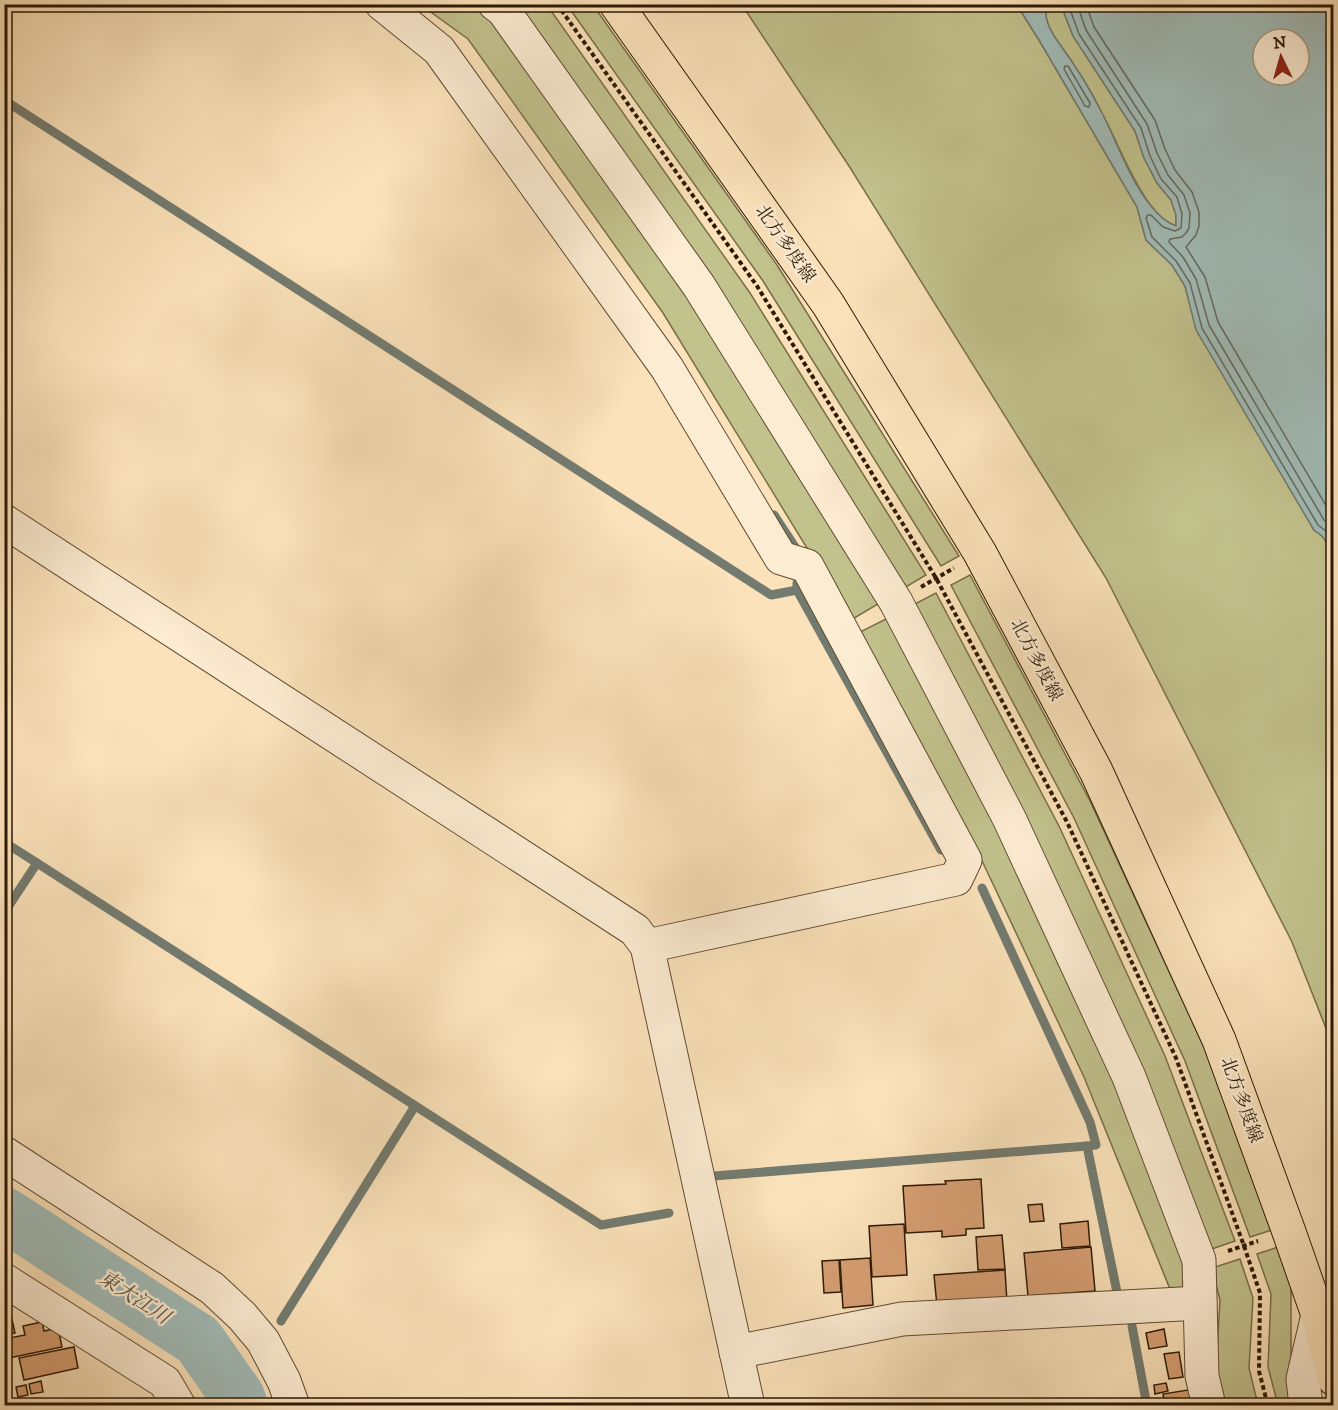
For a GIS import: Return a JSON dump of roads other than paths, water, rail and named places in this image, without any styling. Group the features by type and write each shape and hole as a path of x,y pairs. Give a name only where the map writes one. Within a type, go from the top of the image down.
{"main road":[{"name":"北方多度線","path":"616,4 828,304 980,553 1096,771 1219,1040 1318,1315 1334,1379"}],"street":[{"path":"382,4 439,50 667,368 781,558 807,566 966,860 956,879 647,946"},
{"path":"495,4 503,10 699,286 896,602 1009,818 1129,1077 1199,1260 1202,1376 1209,1406"},
{"path":"4,521 635,930 647,946 747,1405"},
{"path":"4,1153 212,1288 242,1316 263,1341 284,1381 293,1406"},
{"path":"4,1280 165,1382 179,1406"},
{"path":"736,1352 902,1319 1200,1303"},
{"path":"1306,1406 1303,1379 1318,1315"}],"water":[{"path":"1017,5 1047,5 1046,16 1052,32 1093,96 1143,196 1156,212 1176,226 1176,215 1171,200 1157,183 1144,158 1135,131 1073,36 1061,5 1333,5 1333,551 1322,536 1314,530 1196,330 1185,286 1172,265 1146,240 1137,207"}],"waterway":[{"path":"4,100 771,595 797,590"},
{"path":"774,515 795,547 796,553"},
{"path":"797,583 797,590 941,850"},
{"path":"4,842 37,863"},
{"path":"4,913 37,863 601,1225 669,1213"},
{"path":"982,888 1090,1122 1096,1145 1087,1146 1118,1297"},
{"path":"281,1321 415,1106"},
{"path":"714,1176 1087,1146"},
{"name":"東大江川","path":"4,1214 198,1340 238,1397 241,1406"},
{"path":"1132,1326 1147,1406"}]}
